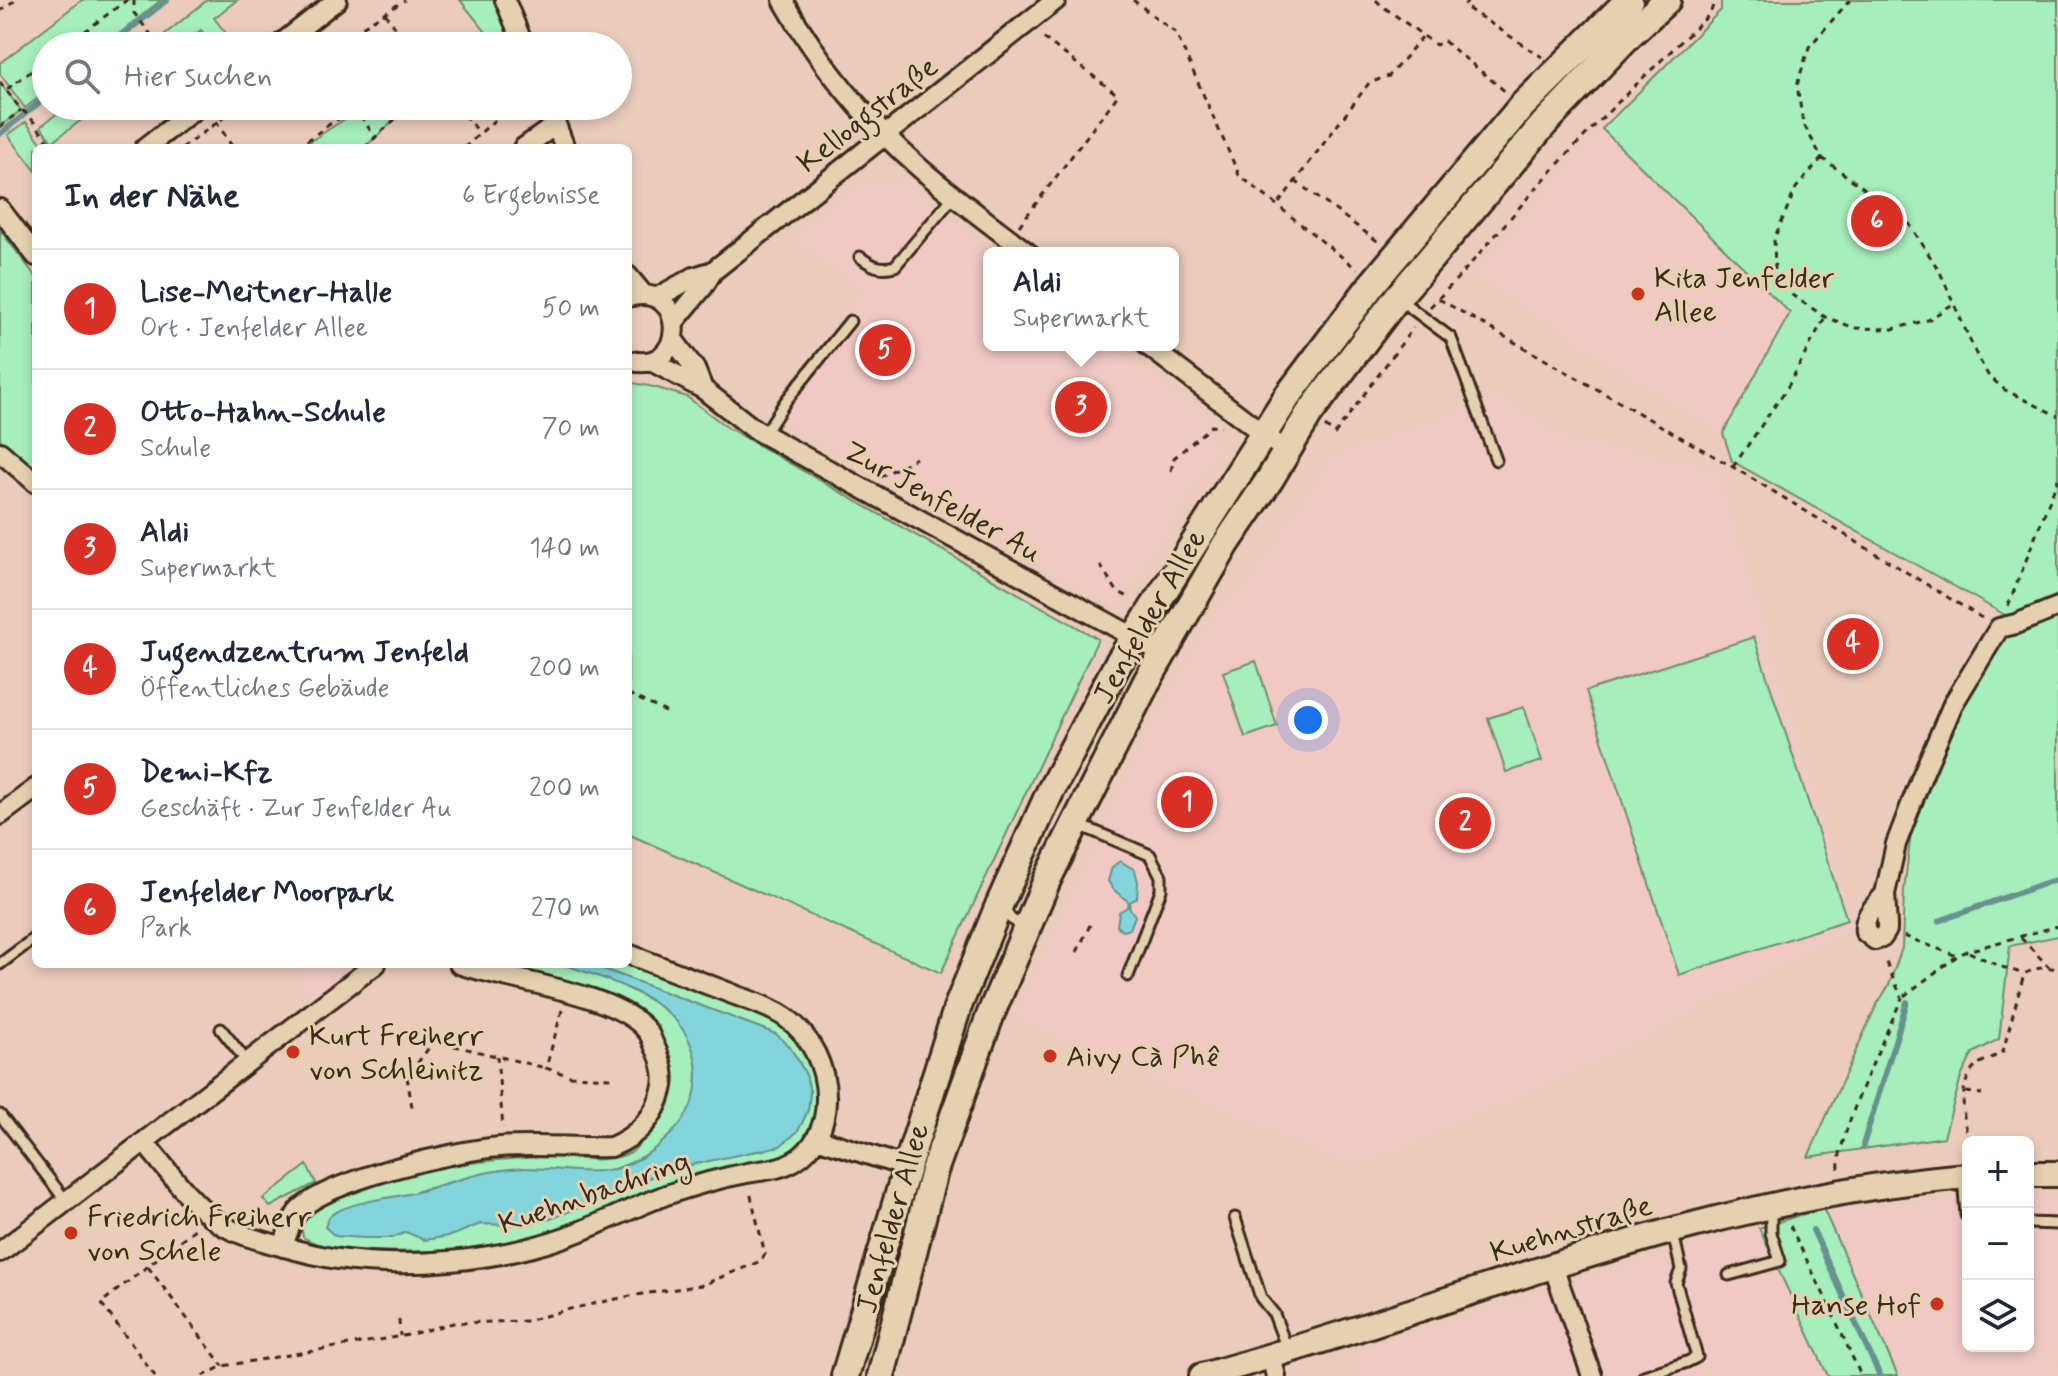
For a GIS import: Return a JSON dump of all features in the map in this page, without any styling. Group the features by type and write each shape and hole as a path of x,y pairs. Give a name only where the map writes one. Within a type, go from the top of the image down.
{"main road":[{"name":"Jenfelder Allee","path":"881,1376 929,1187 990,1016 1074,823 1138,695 1163,653 1226,520 1254,426 1296,384 1373,283 1522,106 1629,0"},
{"name":"Jenfelder Allee","path":"845,1376 958,1006 1050,792 1134,637 1226,520 1287,452 1309,414 1397,298 1544,124 1667,0"},
{"path":"907,1167 929,1187"}],"street":[{"path":"296,32 337,0"},
{"path":"505,0 518,32"},
{"path":"783,0 800,30 853,101 885,136 923,171 1020,247"},
{"name":"Kelloggstraße","path":"651,361 662,355 674,330 713,271 1056,0"},
{"path":"151,144 189,120"},
{"path":"554,120 564,144"},
{"path":"529,144 547,131 558,129"},
{"path":"0,209 32,243"},
{"name":"Kelloggstraße","path":"642,296 713,271"},
{"name":"Zur Jenfelder Au","path":"642,296 668,308 674,330 703,389"},
{"path":"1155,351 1287,452"},
{"path":"632,361 651,361"},
{"name":"Zur Jenfelder Au","path":"651,361 703,389 764,435 1163,653"},
{"path":"0,452 32,480"},
{"path":"1883,935 1885,894 1896,844 1953,704 1999,628 2058,607"},
{"path":"0,815 32,791"},
{"path":"632,956 784,1016 804,1034 825,1079 825,1117 816,1138 907,1167"},
{"path":"0,1252 371,968"},
{"name":"Kuehnbachring","path":"283,1247 298,1211 315,1197 377,1173 462,1152 504,1147 611,1147 627,1141 656,1109 664,1086 661,1060 648,1032 625,1012 568,991 472,968"},
{"name":"Kuehnbachring","path":"144,1142 187,1193 220,1224 309,1254 354,1260 417,1262 483,1257 564,1237 667,1195 745,1173 780,1168 795,1161 816,1138"},
{"path":"2034,1174 2058,1174"},
{"name":"Kuehnstraße","path":"1202,1376 1278,1362 1553,1266 1672,1230 1771,1206 1874,1187 1962,1176"},
{"path":"1553,1266 1592,1376"}],"lane":[{"path":"860,257 872,266 895,266 954,196"},
{"path":"1397,298 1451,338 1496,460"},
{"path":"764,435 785,402 850,321"},
{"path":"1074,823 1150,855 1161,876 1161,890 1128,976"},
{"path":"1000,903 1011,919 1026,929"},
{"path":"0,964 32,940"},
{"path":"221,1029 248,1063"},
{"path":"0,1115 66,1201"},
{"path":"1729,1275 1780,1261 1771,1233 1771,1206"},
{"path":"1235,1218 1261,1298 1274,1314 1278,1362"},
{"path":"2034,1223 2058,1224"},
{"path":"1644,1376 1697,1357 1676,1283 1681,1269 1672,1230"}],"path":[{"path":"0,11 15,0"},
{"path":"84,32 127,0"},
{"path":"134,0 134,13 149,32"},
{"path":"354,32 405,0"},
{"path":"1133,0 1176,33 1239,175 1373,283"},
{"path":"1376,0 1436,45 1444,41 1522,106"},
{"path":"1468,0 1464,6 1559,68"},
{"path":"1335,434 1423,317 1609,111 1710,14 1715,0"},
{"path":"1850,0 1809,47 1797,85 1803,123 1822,158 1910,225 1940,272 1988,375 2005,390 2058,416"},
{"path":"385,13 398,32"},
{"path":"1009,238 1118,95 1026,24"},
{"path":"1278,205 1369,83 1389,76 1423,36"},
{"path":"6,90 32,70"},
{"path":"0,82 32,120"},
{"path":"0,127 21,110"},
{"path":"32,120 51,144"},
{"path":"187,144 220,120"},
{"path":"302,144 336,120"},
{"path":"363,120 375,137"},
{"path":"368,144 394,120"},
{"path":"469,120 481,133"},
{"path":"469,144 495,120"},
{"path":"217,122 231,144"},
{"path":"1822,158 1796,188 1774,239 1775,270 1792,295 1825,317 1855,328 1893,329 1928,320 1955,304"},
{"path":"1295,181 1397,255"},
{"path":"1439,299 1733,467 1999,628 2058,479"},
{"path":"1733,467 1787,388 1825,317"},
{"path":"1171,471 1174,458 1211,426 1254,426"},
{"path":"869,492 878,478 916,458"},
{"path":"1100,565 1117,591 1130,598"},
{"path":"632,696 670,714"},
{"path":"1077,952 1091,923"},
{"path":"1839,1169 1844,1138 1902,998 1967,951 2058,926"},
{"path":"1902,998 1884,961 1883,935 1957,956"},
{"path":"2019,937 2049,967"},
{"path":"1967,951 2024,974 2034,969 2058,969"},
{"path":"1968,1136 1964,1092 1971,1072 2003,1051 2024,974"},
{"path":"546,1068 568,991"},
{"path":"412,1107 407,1077 434,1041 570,1076 612,1078"},
{"path":"497,1056 504,1147"},
{"path":"1964,1092 1982,1094"},
{"path":"203,1376 223,1366 400,1336 453,1323 527,1321 615,1299 702,1285 761,1261 765,1254 745,1173"},
{"path":"155,1376 101,1303 210,1216"},
{"path":"1790,1226 1861,1376"},
{"path":"147,1266 223,1366"},
{"path":"399,1320 400,1336"}],"shaded area":[{"name":"Kita Jenfelder Allee","path":"1602,129 1790,313 1723,433 1476,274"},
{"path":"902,185 983,248 983,351 1118,351 1207,420 1215,453 1117,606 772,414 866,292 798,238 854,189"},
{"path":"1498,398 1565,441 1715,469 1853,924 1635,1042 1355,1165 1016,1017 1154,723 1224,601 1242,597 1333,458"},
{"path":"293,968 358,968 318,1000"},
{"path":"2058,1199 2058,1376 1898,1376 1823,1209 1962,1203 1962,1352 2034,1352 2034,1200"},
{"path":"1759,1228 1828,1376 1362,1376 1356,1352"}],"green space":[{"path":"82,0 161,0 121,32 40,32"},
{"path":"207,0 237,0 214,18 225,32 168,32"},
{"path":"460,0 495,0 508,32 486,32"},
{"path":"1721,0 2058,0 2058,595 2007,616 1732,461 1723,433 1790,313 1602,129 1721,10"},
{"path":"32,38 32,103 25,108 0,74 0,63"},
{"path":"0,83 21,110 0,127"},
{"path":"49,120 81,120 52,142 41,126"},
{"path":"343,120 395,120 368,144 306,144"},
{"path":"26,122 42,144 32,144 32,166 8,135"},
{"path":"0,230 32,272 32,467 0,439"},
{"path":"632,383 687,397 728,428 1098,639 941,973 632,836"},
{"path":"2058,616 2058,936 2010,946 1999,1039 1973,1053 1961,1077 1944,1137 1808,1157 1876,1006 1889,985 1902,948 1904,891 1911,833 1961,711 2006,637"},
{"path":"1754,637 1847,920 1679,975 1586,691"},
{"path":"1256,661 1277,726 1245,737 1223,672"},
{"path":"1524,707 1542,761 1506,772 1488,718"},
{"path":"632,966 751,1009 785,1028 801,1043 811,1063 820,1097 815,1128 798,1149 785,1157 655,1191 533,1237 482,1246 405,1252 331,1248 303,1237 301,1226 317,1210 375,1185 423,1171 497,1160 612,1158 631,1152 651,1132 668,1108 674,1080 663,1041 647,1019 626,1003 602,992 507,968 576,968 618,984 669,1013 685,1032 695,1057 696,1090 691,1108 663,1142 621,1166 593,1172 505,1170 422,1190 402,1201 364,1238 392,1238 406,1232 425,1240 453,1235 480,1224 523,1225 550,1219 631,1187 662,1171 764,1150 802,1123 808,1110 810,1092 806,1075 789,1046 776,1034 601,968"},
{"path":"307,1165 316,1183 270,1207 263,1199"},
{"path":"1823,1208 1898,1376 1828,1376 1759,1228"}],"water":[{"path":"1120,861 1135,870 1138,882 1137,898 1130,902 1129,907 1135,916 1130,929 1123,931 1117,926 1119,912 1129,902 1108,881 1112,867"},
{"path":"574,968 601,968 776,1034 789,1046 799,1062 810,1092 808,1110 797,1132 780,1146 662,1171 631,1187 550,1219 523,1225 480,1224 453,1235 425,1240 406,1232 392,1238 335,1236 325,1227 330,1216 354,1205 417,1192 475,1175 524,1168 615,1169 659,1145 677,1128 690,1107 697,1084 693,1050 683,1030 668,1013 629,988"}],"waterway":[{"path":"127,32 167,0"},
{"path":"0,134 32,108"},
{"path":"1939,921 2058,880"},
{"path":"1863,1145 1907,1002"},
{"path":"1813,1230 1880,1376"}],"place":[{"name":"Jenfelder Moorpark","path":"1877,221"},
{"name":"Kita Jenfelder Allee","path":"1638,294"},
{"name":"Demi-Kfz","path":"885,350"},
{"name":"Aldi","path":"1081,407"},
{"name":"Jugendzentrum Jenfeld","path":"1853,644"},
{"name":"Lise-Meitner-Halle","path":"1187,802"},
{"name":"Otto-Hahn-Schule","path":"1465,823"},
{"name":"Kurt Freiherr von Schleinitz","path":"293,1052"},
{"name":"Aivy Cà Phê","path":"1050,1056"},
{"name":"Friedrich Freiherr von Schele","path":"71,1233"},
{"name":"Hanse Hof","path":"1937,1304"}]}
